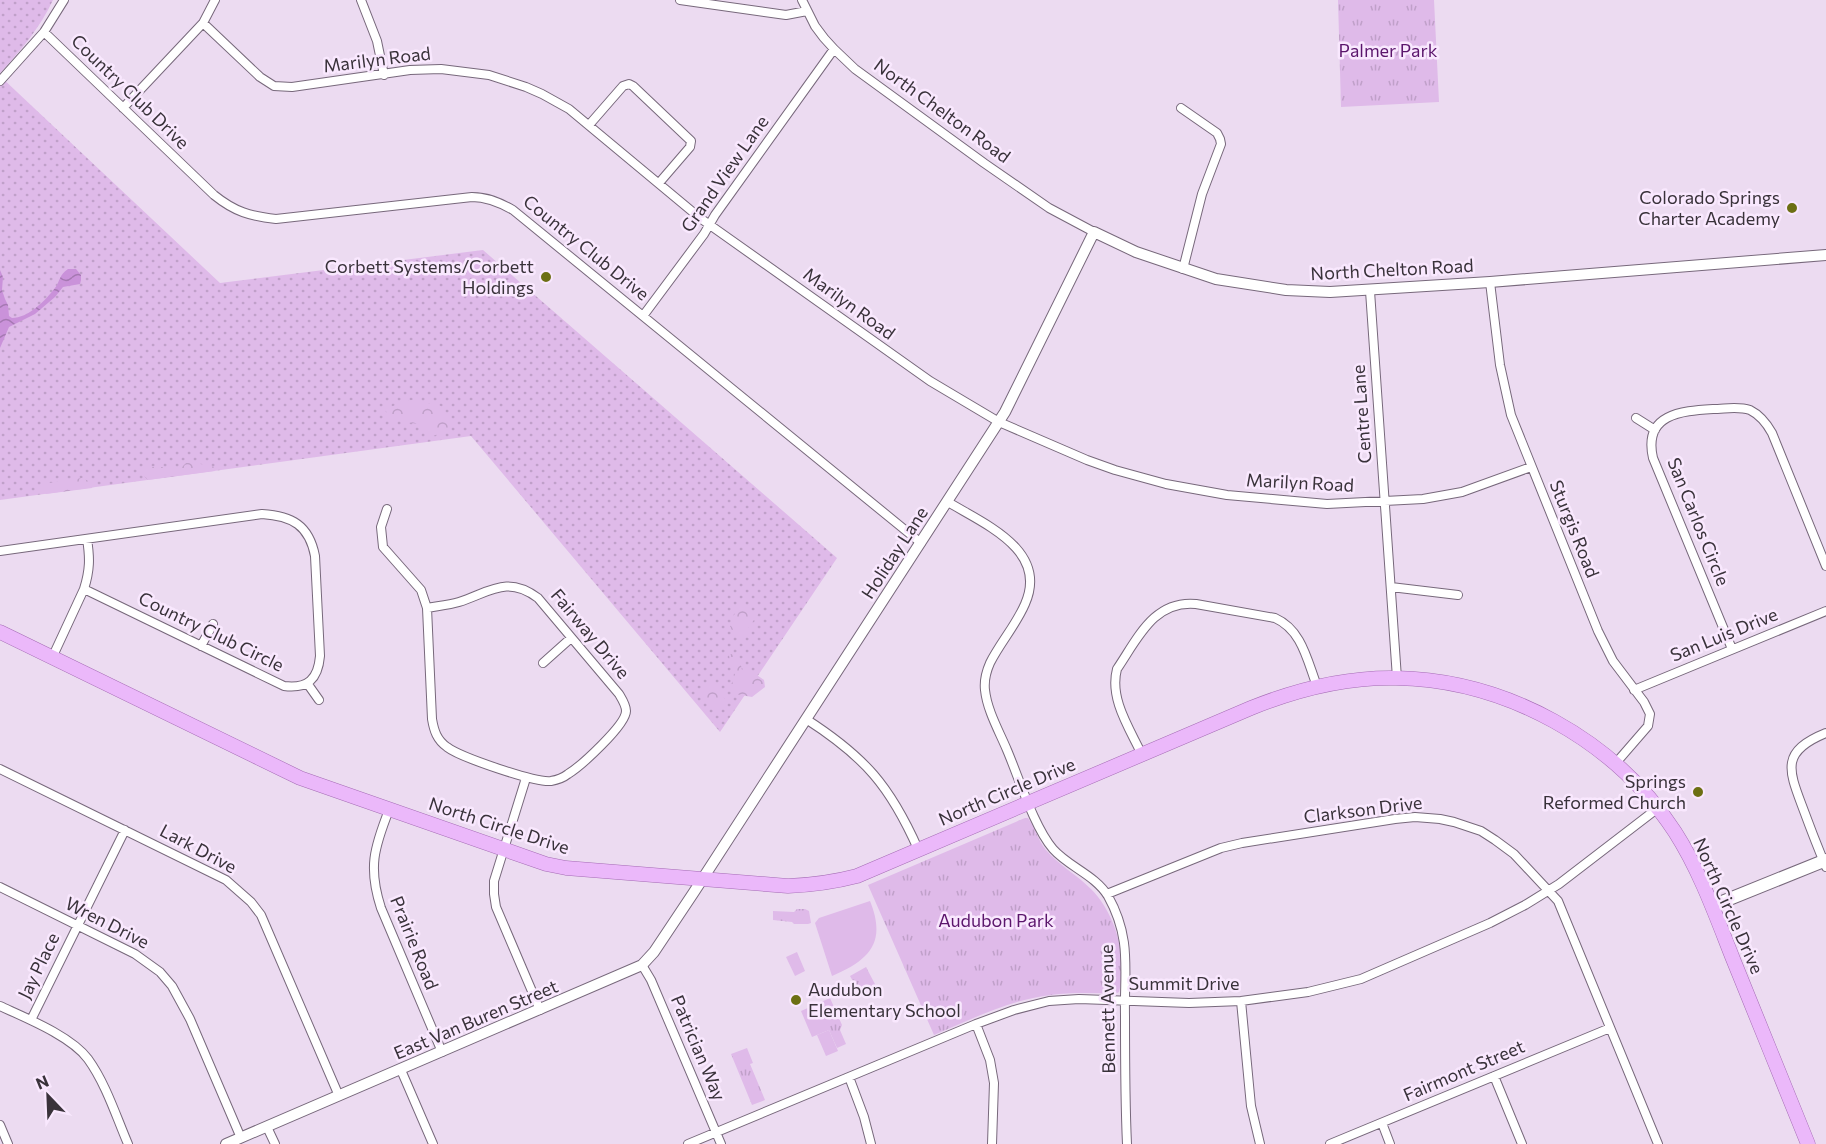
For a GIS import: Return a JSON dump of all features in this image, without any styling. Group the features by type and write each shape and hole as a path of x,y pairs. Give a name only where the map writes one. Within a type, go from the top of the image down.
{"main road":[{"name":"North Circle Drive","path":"0,632 300,778 546,864 566,868 768,885 812,885 857,876 1281,696 1317,686 1397,678 1455,684 1488,693 1555,721 1600,750 1641,788 1658,808 1684,847 1712,906 1808,1144"},
{"path":"1712,906 1825,863"}],"street":[{"path":"0,81 44,32 64,0"},
{"path":"123,108 203,23 215,0"},
{"path":"361,0 377,41 384,75"},
{"path":"680,0 786,15 807,11"},
{"name":"North Chelton Road","path":"802,0 815,26 834,50 855,69 1049,208 1136,252 1226,281 1286,290 1370,291 1826,255"},
{"name":"Marilyn Road","path":"203,23 260,77 274,86 292,87 410,70 441,69 489,75 542,94 589,125 710,225 923,376 999,422 1087,460 1166,484 1261,500 1327,504 1423,499 1462,492 1531,468"},
{"name":"Country Club Drive","path":"44,32 214,195 242,213 254,217 276,219 472,197 492,199 513,210 921,543"},
{"name":"Grand View Lane","path":"643,316 834,50"},
{"path":"589,125 623,86 629,84 633,86 691,141 690,147 659,183"},
{"path":"1180,108 1217,133 1221,144 1202,194 1183,269"},
{"name":"Holiday Lane","path":"702,880 999,422 1094,232"},
{"name":"Sturgis Road","path":"1490,282 1496,343 1506,399 1516,431 1598,631 1613,662 1648,708 1650,720 1643,733 1615,764"},
{"name":"Centre Lane","path":"1370,291 1397,678"},
{"path":"1636,418 1655,430 1661,422 1683,411 1736,408 1755,413 1772,433 1826,566"},
{"name":"San Carlos Circle","path":"1655,430 1651,448 1653,458 1732,649"},
{"name":"Bennett Avenue","path":"948,502 1011,542 1024,557 1028,566 1031,585 1029,595 990,663 985,689 992,714 1042,832 1061,856 1095,880 1107,894 1120,924 1125,945 1127,971 1125,1000 1127,1144"},
{"path":"387,509 381,527 383,547 421,590 427,608 432,719 437,736 447,747 455,753 526,778 545,782 553,781 570,773 616,730 626,712 636,713"},
{"path":"0,551 262,514 282,516 298,523 310,538 315,556 320,656 317,672 307,683 319,700"},
{"path":"52,658 84,589 90,564 87,539"},
{"name":"Fairway Drive","path":"427,608 460,602 502,586 525,589 538,598 619,694 626,712"},
{"path":"1391,587 1458,595"},
{"name":"Country Club Circle","path":"84,589 284,686 300,686 307,683"},
{"path":"1142,755 1119,704 1115,677 1117,669 1153,618 1170,606 1197,604 1275,618 1283,622 1300,639 1317,686"},
{"name":"San Luis Drive","path":"1634,690 1826,611"},
{"path":"201,646 213,624"},
{"path":"543,663 571,638"},
{"path":"806,719 841,742 872,772 901,812 918,849"},
{"path":"1825,863 1795,788 1791,771 1792,762 1799,748 1811,739 1826,733"},
{"name":"Lark Drive","path":"0,769 226,880 251,902 261,915 339,1096"},
{"path":"526,778 494,880 494,894 496,907 540,1010"},
{"name":"Summit Drive","path":"688,1144 976,1024 1014,1010 1049,1001 1079,999 1189,1003 1241,1001 1308,992 1360,979 1490,923 1548,891 1658,808"},
{"name":"Prairie Road","path":"388,810 378,837 374,857 375,891 442,1052"},
{"name":"Clarkson Drive","path":"1107,894 1200,855 1242,843 1395,819 1415,818 1454,822 1481,831 1514,854 1558,901 1658,1144"},
{"name":"Jay Place","path":"31,1020 125,830"},
{"name":"East Van Buren Street","path":"226,1144 642,965 654,952 702,880"},
{"name":"Wren Drive","path":"0,887 147,962 160,972 172,986 190,1019 241,1138"},
{"name":"Patrician Way","path":"642,965 651,980 721,1144"},
{"path":"1241,1001 1251,1106 1260,1144"},
{"path":"0,1006 31,1020 75,1046 87,1058 102,1085 128,1144"},
{"path":"976,1024 987,1050 994,1083 992,1144"},
{"name":"Fairmont Street","path":"1330,1144 1610,1028"},
{"path":"401,1070 433,1144"},
{"path":"1494,1076 1522,1144"},
{"path":"849,1077 871,1144"},
{"path":"1382,1123 1390,1144"},
{"path":"0,1125 8,1144"},
{"path":"267,1127 274,1144"}],"green space":[{"path":"0,0 53,0 30,38 0,73"},
{"name":"Palmer Park","path":"1338,0 1434,0 1439,102 1341,107"},
{"path":"0,76 220,283 483,250 837,558 720,732 471,436 0,500"},
{"path":"411,400 441,406 451,423 446,431 433,436 420,431 418,424 393,420 384,409"},
{"path":"186,463 213,466 215,471 148,480 142,474 143,467 182,467"},
{"path":"82,478 93,483 92,488 46,494 40,489 43,484"},
{"path":"741,605 758,614 743,636 735,637 730,626"},
{"path":"738,652 742,670 754,673 764,680 765,687 752,697 735,694 730,688 735,674 731,668 729,655"},
{"path":"712,684 726,700 724,706 718,708 706,702 702,695 704,687"},
{"name":"Audubon Park","path":"1028,818 1046,850 1091,889 1107,911 1121,951 1119,992 1115,994 1067,993 1035,997 991,1011 934,1035 868,885"},
{"path":"870,901 876,928 871,948 856,963 832,976 815,923 819,918"},
{"path":"797,909 809,911 811,923 794,924 773,920 773,911 794,912"},
{"path":"797,952 805,971 795,976 786,957"},
{"path":"866,967 876,986 860,994 850,976"},
{"path":"830,998 842,1025 840,1030 846,1044 837,1048 829,1030 812,1037 801,1011"},
{"path":"829,1030 838,1051 826,1056 817,1035"},
{"path":"747,1048 753,1063 750,1064 765,1100 752,1105 731,1054"}],"water":[{"path":"68,269 76,269 81,275 80,284 63,287 35,314 9,327 0,348 0,270 3,277 2,290 8,305 9,316 12,318 30,312 41,303"}],"place":[{"name":"Colorado Springs Charter Academy","path":"1792,208"},
{"name":"Corbett Systems/Corbett Holdings","path":"546,277"},
{"name":"Springs Reformed Church","path":"1698,792"},
{"name":"Audubon Elementary School","path":"796,1000"}]}
